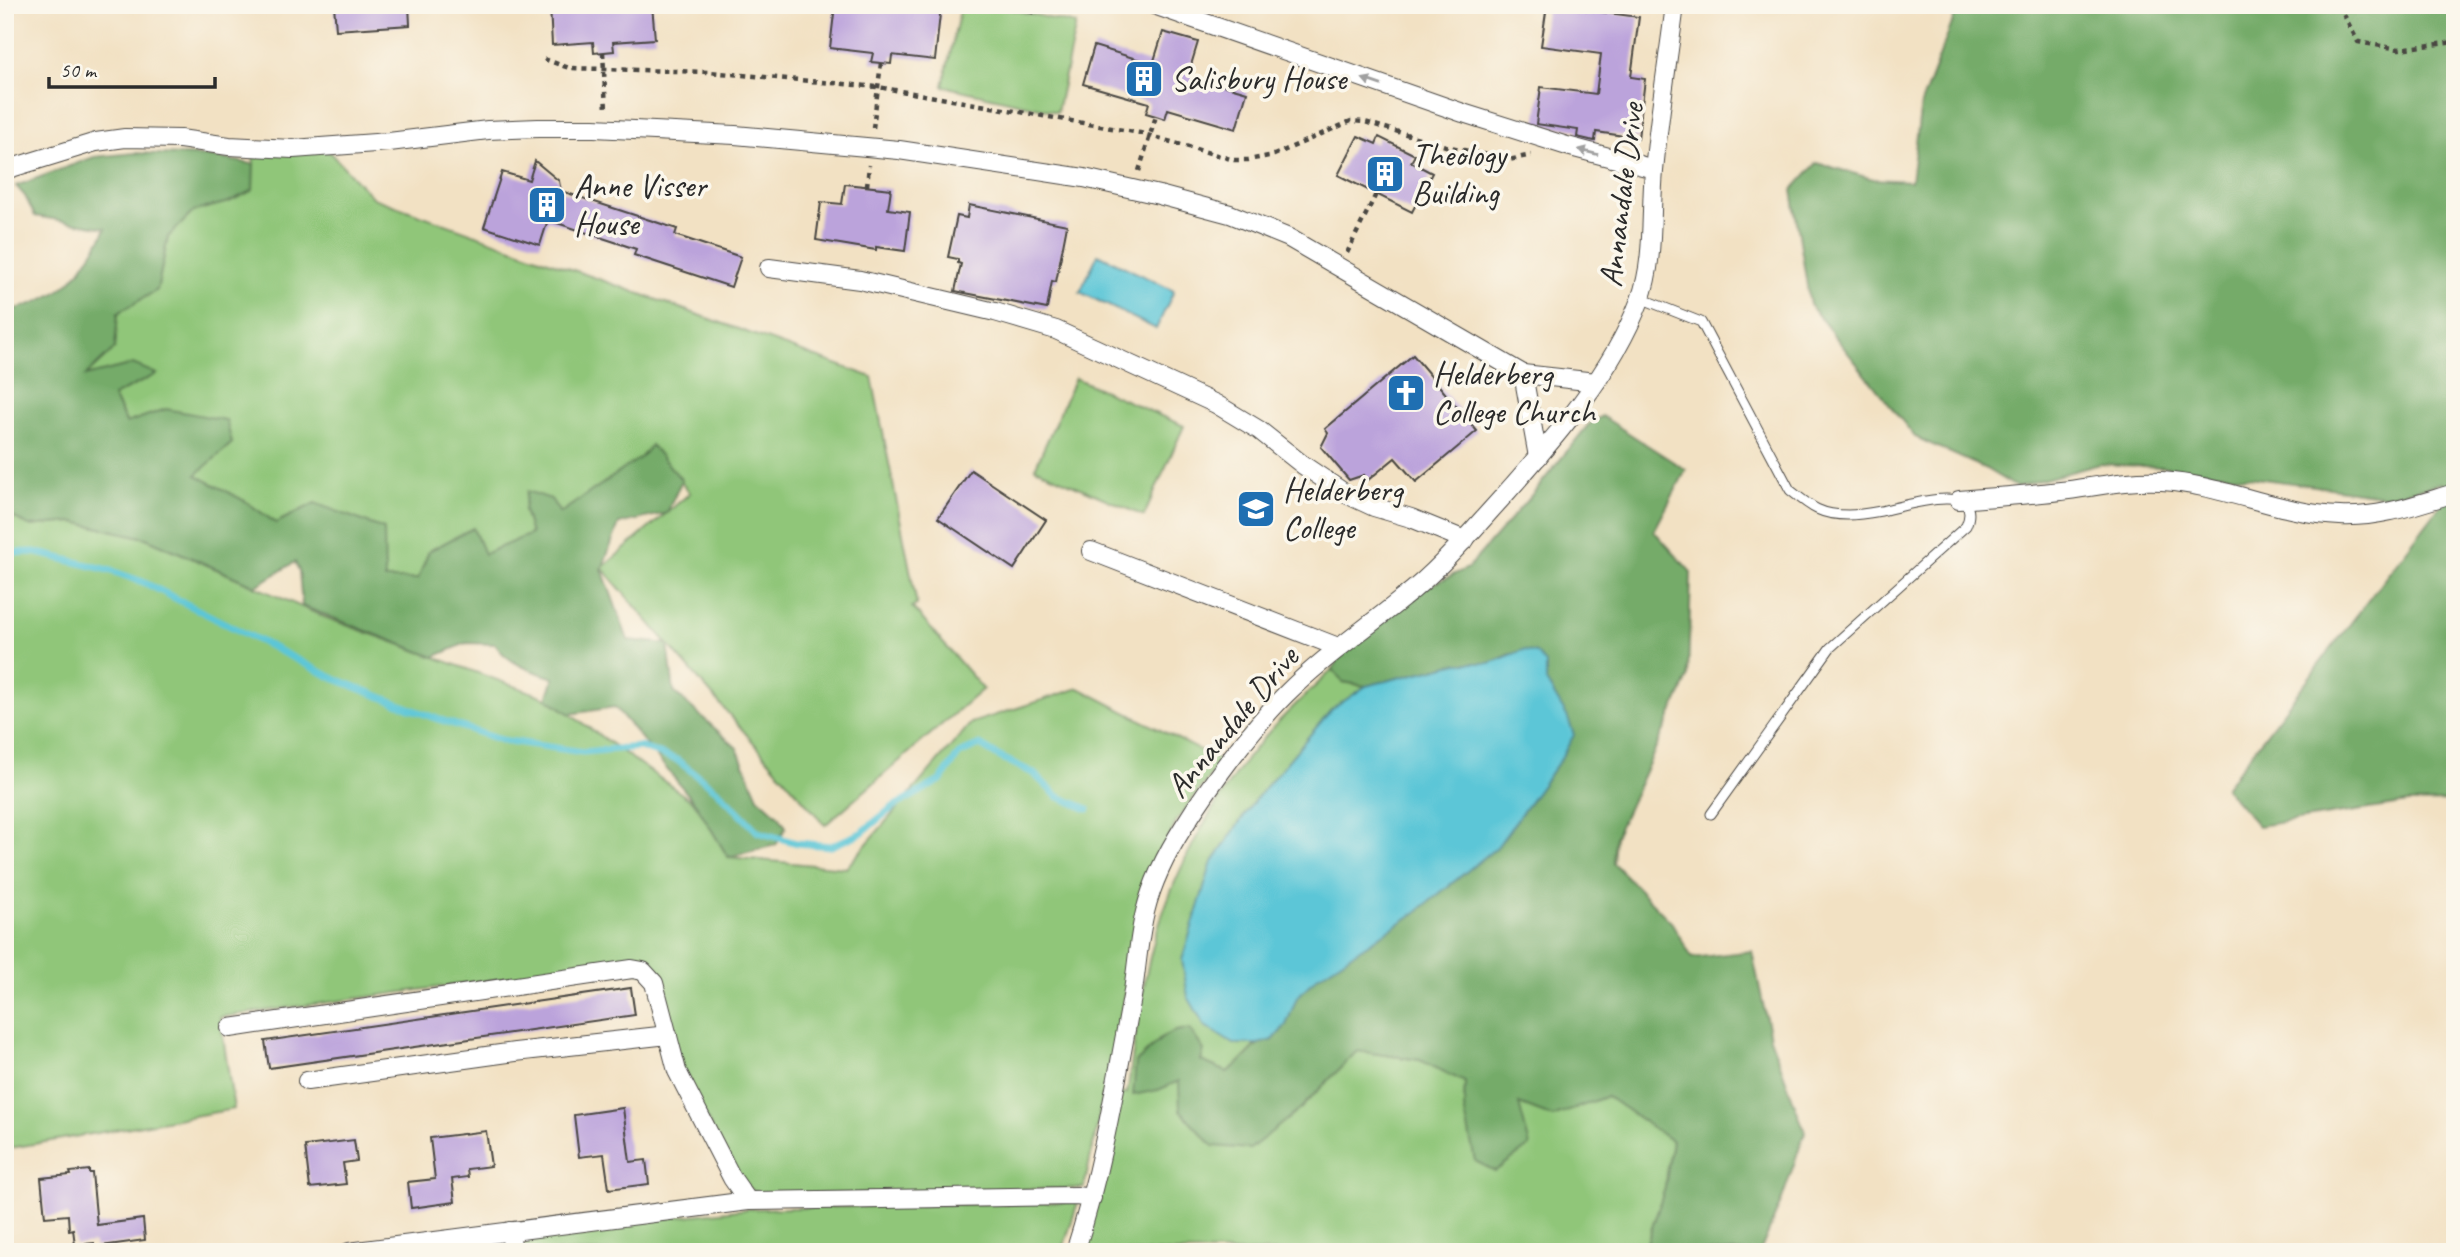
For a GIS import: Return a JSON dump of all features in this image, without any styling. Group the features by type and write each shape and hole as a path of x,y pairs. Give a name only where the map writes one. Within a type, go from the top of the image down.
{"street":[{"path":"1154,5 1463,113 1567,146 1654,169"},
{"name":"Annandale Drive","path":"1076,1252 1093,1198 1133,993 1146,908 1182,828 1225,766 1284,696 1338,647 1405,597 1465,540 1538,457 1612,358 1640,298 1648,269 1654,169 1675,5"},
{"path":"5,170 96,142 125,138 180,139 229,146 293,149 389,142 488,130 538,128 748,135 912,151 1046,171 1123,186 1230,214 1265,227 1341,267 1462,341 1522,374 1596,382"},
{"path":"769,268 860,280 995,312 1056,330 1216,404 1259,430 1303,465 1346,494 1465,540"},
{"path":"1522,374 1538,457"},
{"path":"1959,500 2059,491 2120,482 2160,481 2206,486 2304,511 2340,516 2386,513 2455,493"},
{"path":"1091,551 1338,647"},
{"path":"230,1028 637,969 646,973 654,982 677,1071 732,1178 748,1201"},
{"path":"307,1081 514,1052 668,1035"},
{"path":"349,1252 748,1201 1076,1196 1093,1198"},
{"path":"510,1231 513,1252"}],"lane":[{"path":"1640,298 1701,322 1790,490 1815,510 1846,515 1864,514 1923,500 1959,500 1968,511 1966,526 1830,648 1711,814"}],"path":[{"path":"1031,14 1033,5"},
{"path":"2343,5 2342,9 2358,42 2399,49 2455,42"},
{"path":"603,52 606,116"},
{"path":"544,59 569,68 709,72 878,87 970,101 1150,136 1220,157 1248,160 1274,155 1343,123 1358,121 1509,160 1532,155"},
{"path":"873,127 881,63"},
{"path":"1139,172 1156,116"},
{"path":"1341,267 1376,194"}],"green space":[{"path":"961,5 991,5 1076,24 1057,112 943,86"},
{"path":"1959,5 2455,5 2455,802 2408,803 2258,826 2225,788 2443,502 2442,483 2388,496 2182,468 2100,464 2016,487 1986,469 1915,437 1810,305 1792,190 1817,163 1873,179 1911,181 1921,104"},
{"path":"252,147 325,147 373,198 872,377 917,605 912,607 983,689 825,825 602,568 690,493 651,445 642,457 559,514 524,510 531,534 484,555 473,529 429,551 418,579 385,579 315,503 276,523 245,501 195,475 232,443 166,409 127,423 113,396 156,374 84,377 115,348 118,313 157,290 168,237 194,211 229,202 254,164"},
{"path":"135,153 206,156 254,164 253,190 229,202 194,211 168,237 157,290 118,313 115,348 85,376 133,364 157,374 113,396 126,423 166,409 226,420 232,443 196,475 245,501 276,523 315,503 384,529 385,579 418,579 429,551 473,528 484,554 531,534 524,510 527,491 551,499 560,513 641,457 651,445 682,480 667,513 619,524 602,569 628,640 668,644 674,692 737,748 758,797 779,816 786,827 776,845 728,857 696,804 615,707 570,714 547,698 554,678 514,662 495,644 466,643 434,657 302,606 299,571 295,562 256,586 146,538 74,522 29,526 5,512 5,310 36,302 65,286 88,259 106,228 35,216 25,196 16,186 94,157"},
{"path":"1075,378 1184,426 1144,516 1035,468"},
{"path":"1602,416 1686,470 1654,531 1691,572 1688,678 1615,837 1613,863 1672,923 1692,958 1752,951 1770,1037 1805,1132 1781,1202 1760,1252 1644,1252 1665,1188 1672,1141 1607,1096 1553,1117 1519,1104 1530,1146 1495,1171 1475,1161 1464,1108 1465,1082 1420,1060 1357,1051 1300,1109 1250,1149 1213,1146 1180,1110 1179,1081 1158,1090 1133,1095 1136,1062 1173,1032 1190,1030 1204,1050 1201,1061 1227,1072 1258,1044 1273,1040 1286,1025 1297,997 1317,977 1415,913 1497,847 1560,760 1554,694 1545,681 1546,664 1511,654 1490,663 1458,663 1366,686 1343,682 1333,669 1347,645 1405,597 1468,568 1588,425"},
{"path":"5,512 29,526 74,522 146,538 324,617 547,698 696,804 728,857 846,868 971,723 1079,688 1221,761 1176,822 1139,906 1125,994 1084,1188 761,1196 738,1181 682,1070 656,976 603,965 220,1017 234,1109 5,1149"},
{"path":"1333,669 1343,682 1366,686 1331,710 1254,801 1211,865 1233,1044 1258,1044 1227,1072 1201,1061 1181,1030 1161,1037 1153,1049 1136,1062 1158,1090 1179,1080 1300,1109 1357,1051 1420,1060 1465,1082 1464,1108 1518,1103 1553,1117 1607,1096 1672,1141 1665,1188 1644,1252 1080,1252 1118,1093 1127,1094 1150,957 1158,927 1182,867 1213,809 1249,756 1276,725"},
{"path":"1078,1202 1062,1252 524,1252 523,1245 540,1232 747,1209"}],"water":[{"path":"1098,254 1174,291 1156,329 1080,292"},
{"path":"1523,650 1536,653 1546,664 1546,681 1567,716 1574,735 1560,760 1497,847 1415,913 1317,977 1297,997 1286,1025 1273,1040 1258,1044 1233,1044 1205,1026 1188,997 1182,960 1211,865 1254,801 1331,710 1366,686 1458,663 1490,663"}],"building":[{"path":"334,5 409,5 410,25 336,30"},
{"path":"550,5 652,5 655,39 613,42 614,51 594,53 593,42 552,45"},
{"path":"835,5 941,5 935,60 892,55 891,64 871,62 873,53 830,48"},
{"path":"1547,5 1639,17 1631,77 1645,79 1638,138 1596,132 1595,141 1577,137 1578,130 1536,124 1541,87 1596,94 1601,54 1541,46"},
{"name":"Salisbury House","path":"1163,32 1198,42 1188,75 1247,92 1236,129 1168,109 1165,119 1146,113 1149,103 1083,84 1094,46 1153,64"},
{"name":"Theology Building","path":"1358,136 1376,144 1379,137 1415,155 1411,162 1432,173 1412,212 1338,175"},
{"name":"Anne Visser House","path":"535,161 559,181 561,191 677,229 675,235 741,257 731,287 634,255 636,249 548,220 540,245 484,227 502,172 529,180"},
{"path":"845,184 891,189 888,209 910,212 905,251 876,247 876,250 816,240 821,202 842,204"},
{"path":"969,205 1067,225 1056,282 1052,281 1047,309 955,291 961,264 958,259 948,257 957,216 967,218"},
{"name":"Helderberg College Church","path":"1413,355 1477,431 1416,482 1395,458 1368,480 1364,475 1349,480 1321,447 1328,433 1325,429"},
{"path":"971,470 1046,520 1014,569 938,518"},
{"path":"631,988 635,1015 269,1068 265,1041"},
{"path":"623,1108 630,1162 646,1160 649,1184 609,1189 604,1154 579,1157 574,1115"},
{"path":"486,1131 491,1166 467,1169 468,1177 452,1179 455,1202 411,1208 408,1182 435,1179 430,1138"},
{"path":"354,1140 357,1161 343,1163 346,1184 310,1188 305,1146"},
{"path":"89,1170 89,1173 92,1173 97,1225 143,1219 145,1240 94,1247 94,1243 75,1245 73,1229 69,1230 68,1215 45,1217 41,1178"}],"waterway":[{"path":"5,553 34,552 109,570 143,582 333,678 432,717 501,740 583,752 640,747 677,760 719,792 758,832 797,843 831,846 861,833 893,807 941,780 959,754 980,745 1033,773 1057,796 1088,809"}],"place":[{"name":"Salisbury House","path":"1144,79"},
{"name":"Theology Building","path":"1385,174"},
{"name":"Anne Visser House","path":"547,205"},
{"name":"Helderberg College Church","path":"1406,393"},
{"name":"Helderberg College","path":"1256,509"}]}
